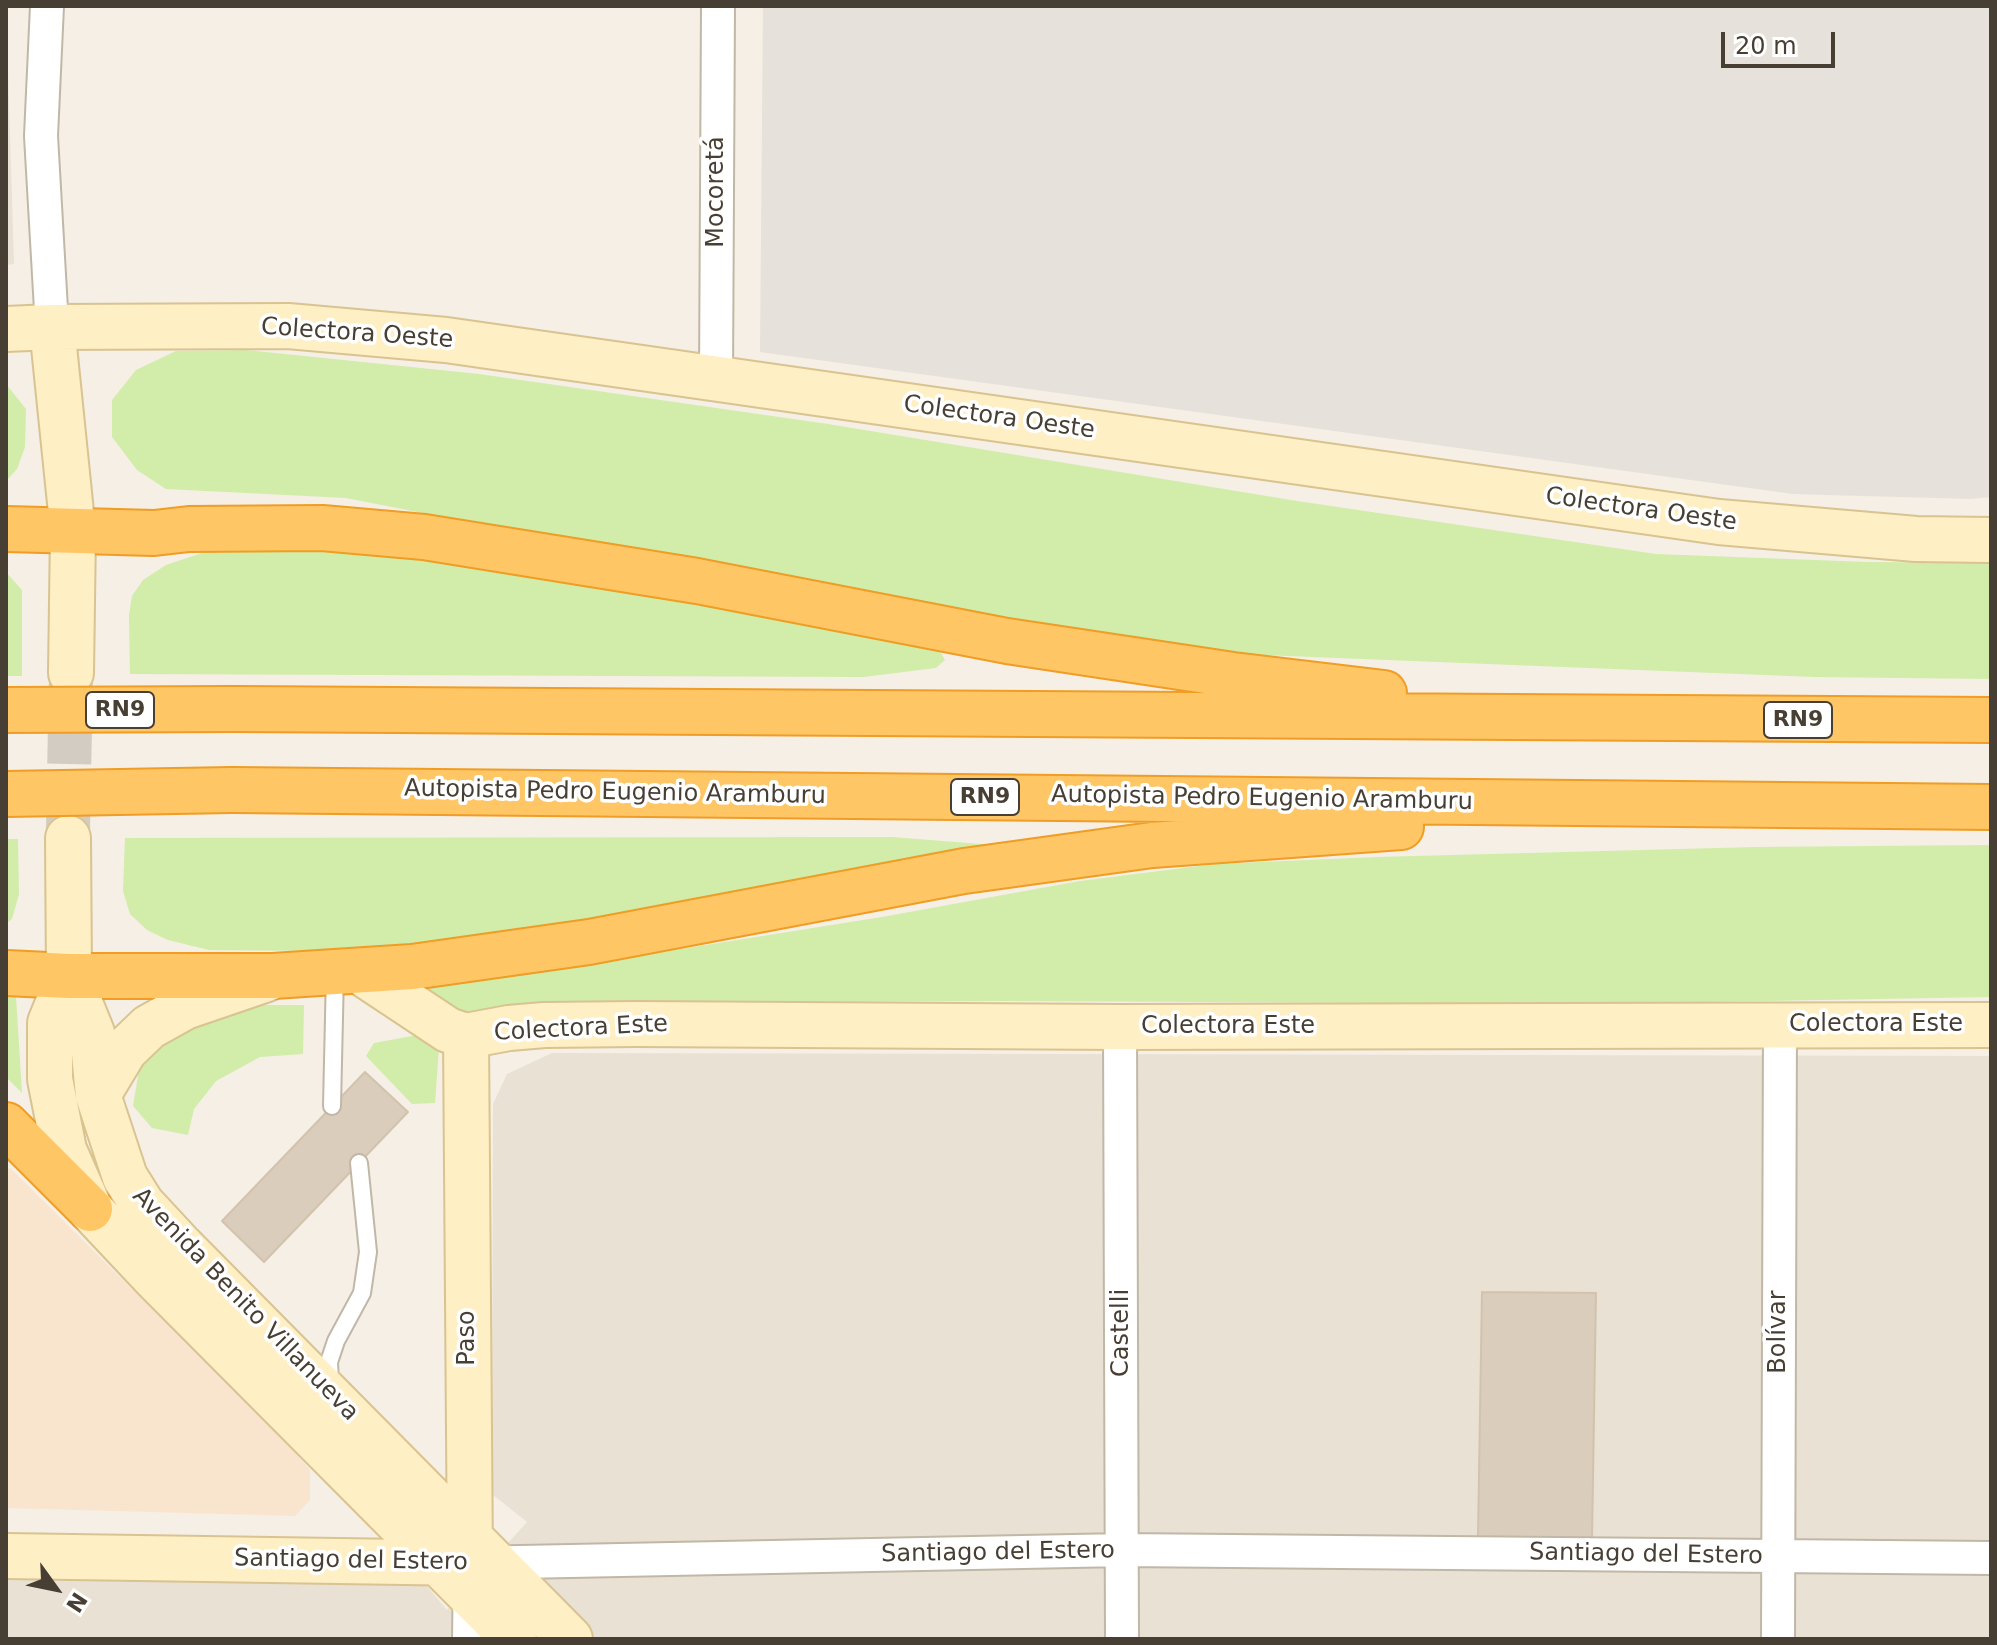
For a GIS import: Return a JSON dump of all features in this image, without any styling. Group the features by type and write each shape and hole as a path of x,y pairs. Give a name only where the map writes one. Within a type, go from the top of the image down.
{"highway":[{"path":"6,529 154,533 189,529 322,528 424,537 697,581 1007,641 1233,675 1605,719"},
{"name":"RN9","path":"6,710 1991,720"},
{"name":"Autopista Pedro Eugenio Aramburu","path":"6,794 232,790 1991,807"},
{"path":"6,973 273,976 412,967 589,942 964,871 1152,845 1738,804"},
{"path":"6,1125 90,1209"}],"street":[{"path":"47,6 41,136 52,327 73,532 71,673"},
{"name":"Mocoretá","path":"716,378 718,6"},
{"name":"Colectora Oeste","path":"6,329 304,327 446,340 1719,522 1916,539 1991,540"},
{"path":"68,838 69,976"},
{"path":"347,972 448,1030 466,1036"},
{"name":"Avenida Benito Villanueva","path":"69,976 92,1033 98,1095 125,1177 142,1204 334,1401 468,1564 514,1639"},
{"name":"Avenida Benito Villanueva","path":"69,976 50,1023 50,1079 64,1150 90,1209 154,1277 468,1564 570,1639"},
{"path":"98,1095 125,1050 149,1027 185,1007 273,976"},
{"name":"Colectora Este","path":"466,1036 509,1028 575,1025 1991,1025"},
{"name":"Bolívar","path":"1778,1639 1780,1025"},
{"name":"Castelli","path":"1120,1027 1122,1639"},
{"name":"Paso","path":"466,1036 469,1639"},
{"name":"Santiago del Estero","path":"6,1556 468,1564 1123,1550 1991,1558"}],"lane":[{"path":"332,1106 347,972"},
{"path":"334,1401 329,1362 336,1341 362,1293 368,1252 359,1163"}],"shaded area":[{"path":"6,6 14,264 6,265"},
{"path":"763,6 1991,6 1991,497 1793,494 760,352"},
{"path":"552,1053 1991,1056 1991,1639 6,1639 6,1573 426,1585 447,1610 527,1522 492,1494 493,1104 507,1074"},
{"path":"10,1168 288,1444 310,1470 310,1500 295,1516 6,1508 6,1169"}],"green space":[{"path":"246,350 479,374 828,424 1297,501 1656,554 1991,563 1991,679 1815,677 1262,655 1014,629 346,498 166,489 137,470 112,437 112,400 136,370 176,351"},
{"path":"6,384 26,409 25,447 17,469 6,481"},
{"path":"217,548 389,548 935,643 945,660 936,668 863,677 130,674 129,615 132,596 143,580 166,565"},
{"path":"6,572 22,590 22,676 6,676"},
{"path":"892,837 1019,847 492,937 319,951 209,950 168,940 147,930 130,914 123,891 125,838"},
{"path":"6,839 18,839 19,894 12,919 6,924"},
{"path":"1991,845 1991,997 1592,1004 1007,1001 533,1003 463,1017 404,981 505,977 882,917 1080,881 1215,864 1756,847"},
{"path":"6,997 16,997 22,1093 6,1077"},
{"path":"252,1005 304,1005 303,1054 260,1057 216,1081 194,1109 188,1135 152,1128 133,1106 139,1070 164,1040 213,1013"},
{"path":"423,1034 439,1048 435,1103 412,1104 366,1056 374,1043"}],"building":[{"path":"365,1072 408,1112 264,1262 222,1221"},
{"path":"1482,1292 1596,1293 1592,1538 1478,1537"}],"tunnel":[{"path":"68,830 71,673"}]}
